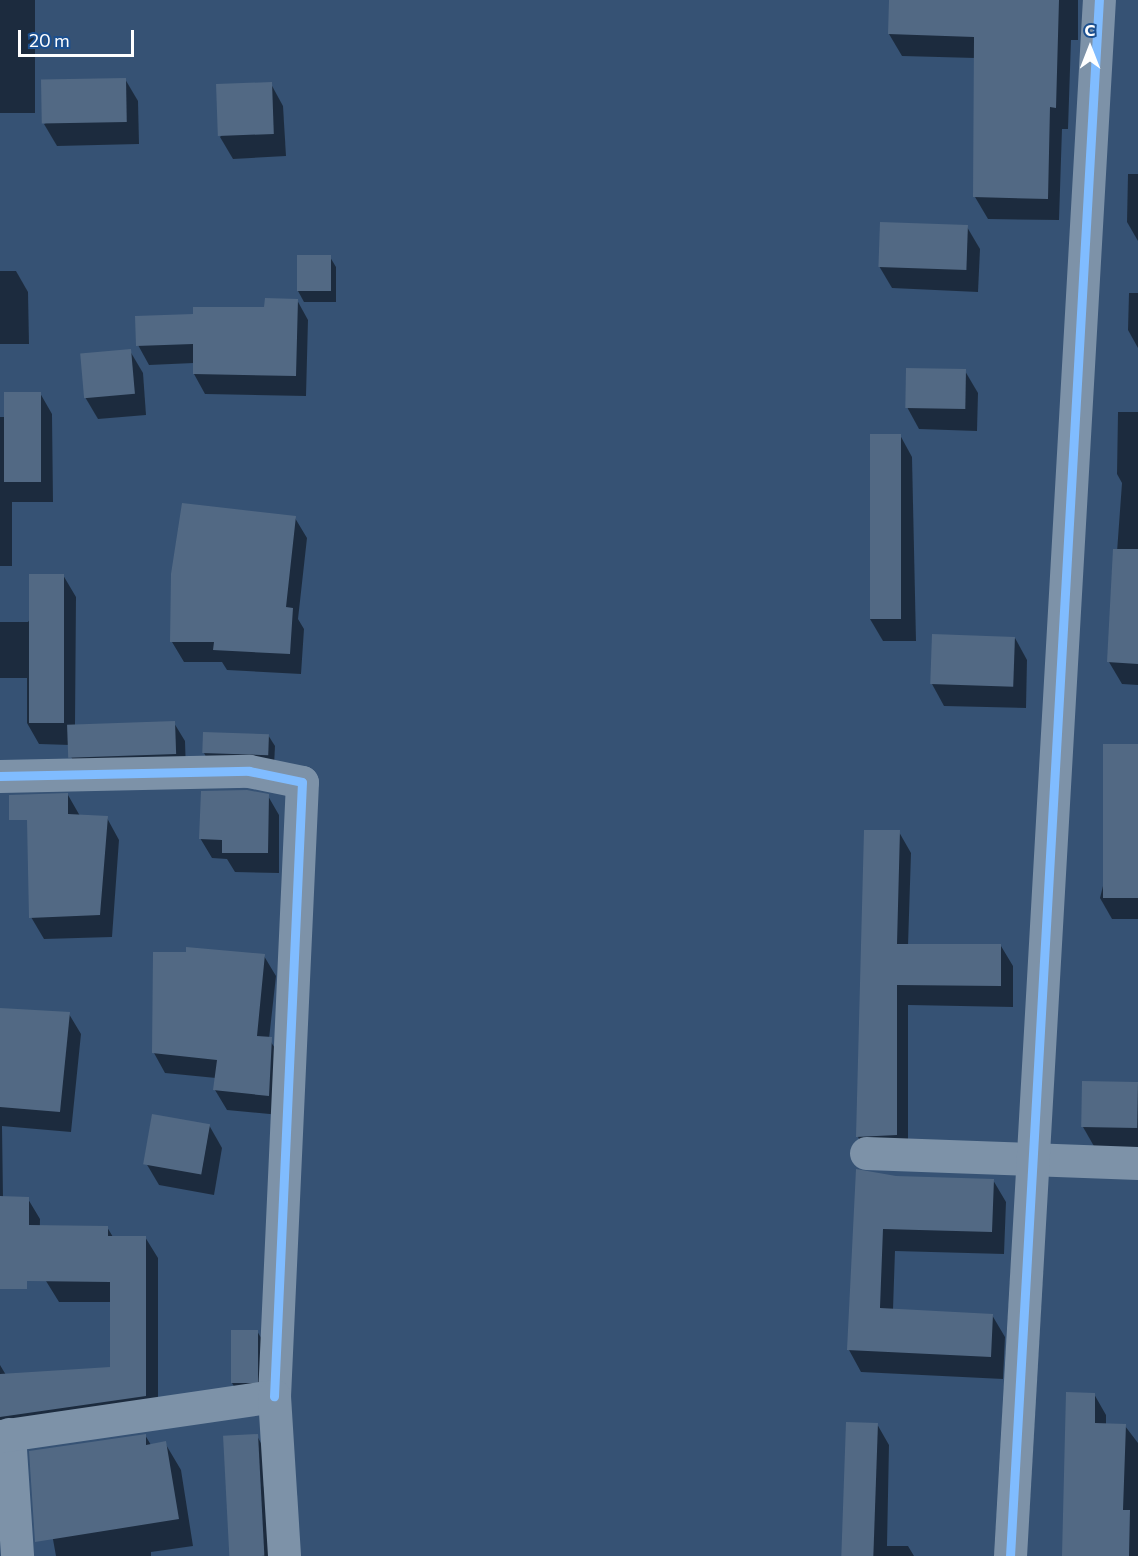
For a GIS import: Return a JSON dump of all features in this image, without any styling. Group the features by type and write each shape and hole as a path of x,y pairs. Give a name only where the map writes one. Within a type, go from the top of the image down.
{"street":[{"path":"1010,1556 1030,1160 1099,0"},
{"path":"0,776 249,771 302,782 274,1396 284,1556"},
{"path":"867,1153 1138,1163"},
{"path":"17,1556 5,1435 274,1396"}],"building":[{"path":"889,0 1059,0 1056,108 1050,107 1048,199 973,197 974,37 888,34"},
{"path":"126,78 127,122 42,123 41,79"},
{"path":"272,82 274,134 218,136 216,84"},
{"path":"880,222 968,225 966,270 878,267"},
{"path":"297,255 331,255 331,291 297,291"},
{"path":"265,298 298,299 296,376 193,374 193,344 136,346 135,316 193,314 193,307 264,307"},
{"path":"131,349 135,394 84,398 80,353"},
{"path":"906,368 966,369 965,409 905,408"},
{"path":"4,392 41,392 41,482 4,482"},
{"path":"870,434 901,434 901,619 870,619"},
{"path":"182,503 296,516 286,607 293,608 290,654 213,650 214,642 170,642 171,574"},
{"path":"1113,549 1138,549 1138,664 1107,662"},
{"path":"29,574 64,574 64,723 29,723"},
{"path":"932,634 1015,637 1013,687 930,684"},
{"path":"175,721 176,754 68,758 67,725"},
{"path":"203,732 269,734 268,755 202,753"},
{"path":"1103,744 1138,744 1138,898 1103,898"},
{"path":"247,790 269,794 268,853 222,853 222,840 199,839 201,791"},
{"path":"68,793 68,814 108,816 100,915 29,918 27,820 9,820 9,795"},
{"path":"864,830 900,830 897,944 1001,944 1001,986 897,985 897,1135 856,1137"},
{"path":"186,947 265,954 257,1036 272,1037 269,1096 213,1090 217,1060 152,1053 153,952 186,952"},
{"path":"0,1008 70,1012 60,1112 0,1107"},
{"path":"1082,1081 1138,1082 1137,1128 1081,1127"},
{"path":"152,1114 210,1124 201,1174 143,1164"},
{"path":"856,1169 896,1176 994,1179 992,1232 883,1229 880,1308 993,1314 991,1357 847,1350"},
{"path":"0,1196 29,1197 29,1225 108,1226 108,1236 146,1236 146,1396 0,1417 0,1374 110,1367 110,1282 27,1281 27,1289 0,1289"},
{"path":"231,1330 258,1330 258,1383 231,1383"},
{"path":"1066,1392 1095,1393 1095,1423 1126,1424 1123,1510 1130,1510 1129,1556 1062,1556"},
{"path":"846,1422 878,1423 873,1556 841,1556"},
{"path":"146,1434 146,1445 166,1441 179,1519 35,1542 29,1451"},
{"path":"258,1434 264,1556 229,1556 223,1436"}],"cycle path":[{"path":"1010,1556 1099,0"},
{"path":"0,776 249,771 302,782 274,1396"}]}
